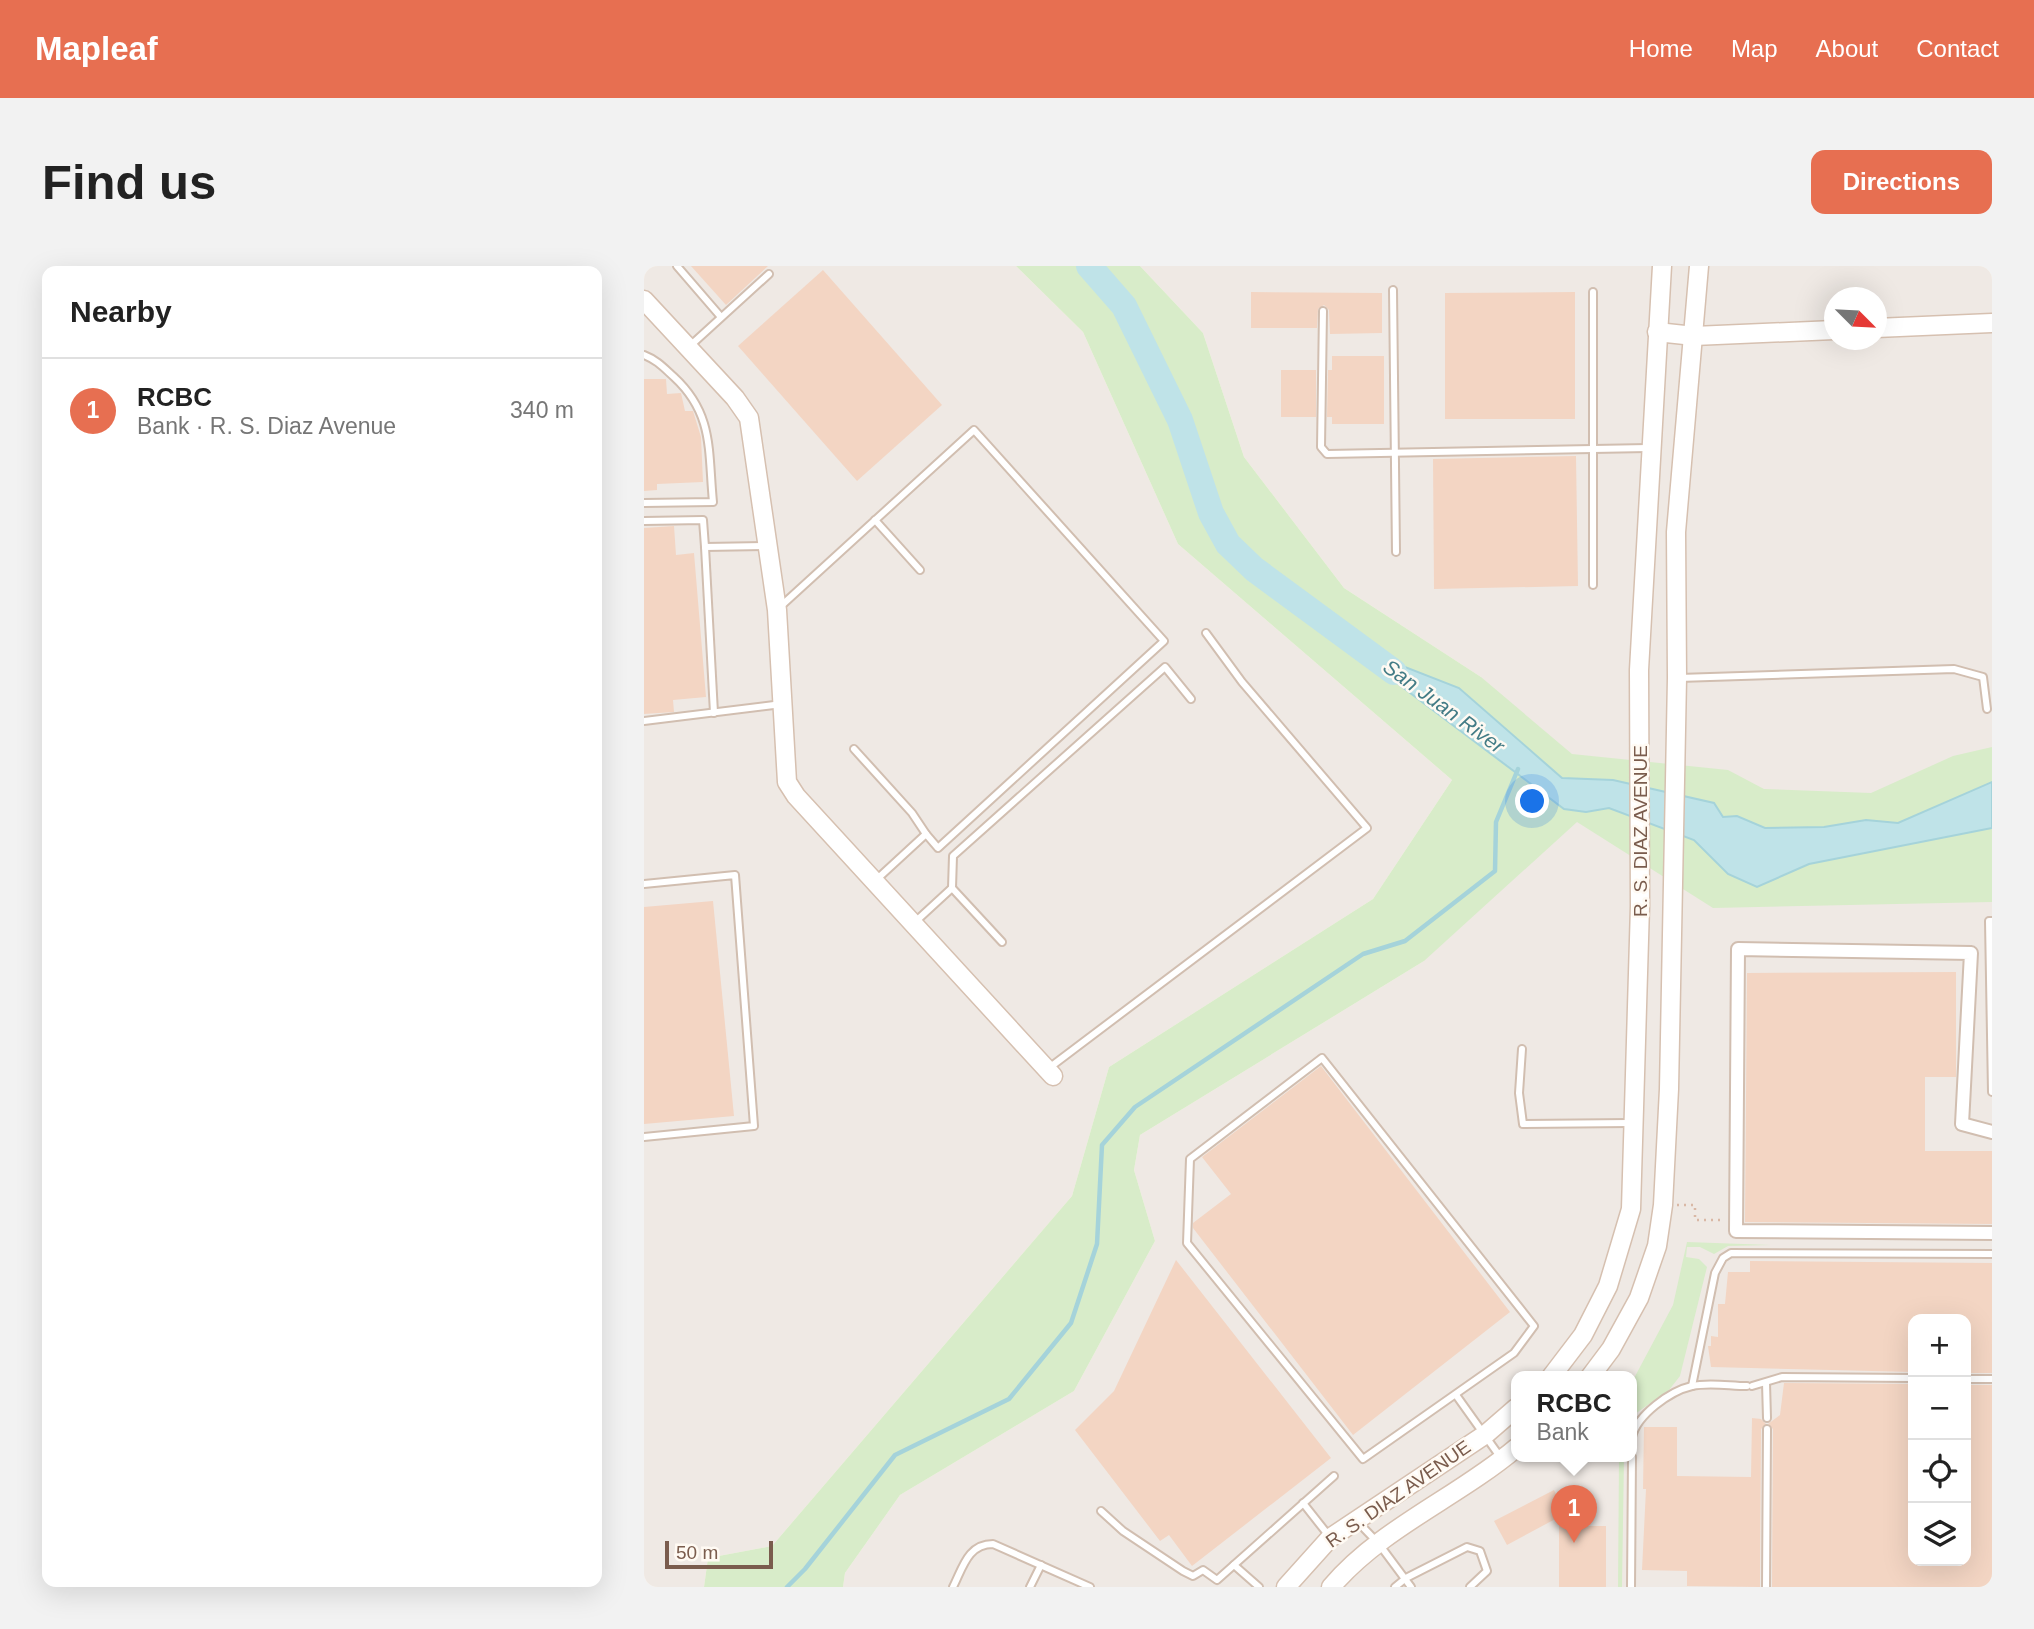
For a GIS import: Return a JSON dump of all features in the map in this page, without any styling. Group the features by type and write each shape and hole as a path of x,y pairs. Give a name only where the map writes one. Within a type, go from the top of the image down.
{"street":[{"name":"R. S. DIAZ AVENUE","path":"1556,1371 1583,1335 1608,1286 1631,1209 1636,1123 1640,906 1639,670 1662,266"},
{"name":"R. S. DIAZ AVENUE","path":"1594,1371 1611,1349 1639,1298 1657,1246 1663,1205 1669,1089 1677,678 1675,532 1699,266"},
{"path":"644,300 689,346 749,418 777,610 788,782 796,796 1050,1072"},
{"path":"1887,328 1992,323"},
{"path":"1657,332 1694,336 1824,330"},
{"path":"1992,1132 1962,1124 1971,953 1738,949 1735,1231 1992,1233"},
{"path":"1637,1087 1669,1089"},
{"path":"1608,1286 1639,1298"},
{"name":"R. S. DIAZ AVENUE","path":"1286,1587 1330,1538 1486,1434 1511,1412"},
{"name":"R. S. DIAZ AVENUE","path":"1331,1587 1344,1572 1379,1544 1509,1454"}],"lane":[{"path":"677,266 721,317"},
{"path":"689,346 769,274"},
{"path":"1394,290 1396,552"},
{"path":"1593,292 1593,585"},
{"path":"1323,311 1321,447 1327,454 1650,448"},
{"path":"644,355 655,359 693,394 704,417 713,502 644,503"},
{"path":"777,610 974,430 1164,641 938,848 912,813 854,749"},
{"path":"644,521 703,520 714,713"},
{"path":"875,520 920,570"},
{"path":"705,547 768,546"},
{"path":"1050,1072 1367,828 1242,682 1206,633"},
{"path":"914,922 951,888 953,856 1165,667 1191,699"},
{"path":"1677,678 1954,669 1983,677 1987,709"},
{"path":"644,721 783,704"},
{"path":"876,880 926,834"},
{"path":"644,884 735,876 754,1126 644,1137"},
{"path":"951,888 1002,942"},
{"path":"1992,921 1989,921 1992,1092"},
{"path":"1522,1049 1519,1093 1523,1124 1636,1123"},
{"path":"1322,1058 1534,1326 1514,1353 1456,1395 1363,1459 1188,1243 1189,1159 1322,1058"},
{"path":"1692,1386 1715,1273 1723,1258 1731,1253 1992,1254"},
{"path":"1637,1427 1643,1416 1692,1386 1749,1386 1782,1377 1908,1378"},
{"path":"1971,1379 1992,1379"},
{"path":"1766,1383 1767,1418"},
{"path":"1456,1395 1486,1434 1509,1454"},
{"path":"1766,1587 1767,1429"},
{"path":"1631,1587 1632,1462"},
{"path":"1101,1511 1123,1531 1193,1576 1203,1570 1217,1580 1334,1476"},
{"path":"1303,1503 1330,1538"},
{"path":"1355,1520 1379,1544 1411,1587"},
{"path":"953,1587 971,1550 981,1544 993,1544 1090,1587"},
{"path":"1395,1587 1406,1578 1466,1547 1479,1551 1487,1571 1470,1587"},
{"path":"1030,1587 1041,1565"},
{"path":"1234,1565 1259,1587"}],"path":[{"path":"1663,1205 1695,1205 1695,1220 1724,1220 1724,1196 1735,1196"}],"shaded area":[{"path":"644,266 1016,266 1083,332 1178,544 1452,780 1373,899 1109,1067 1072,1196 772,1546 708,1558 704,1587 644,1587"},
{"path":"1140,266 1992,266 1992,1587 843,1587 845,1573 900,1495 1074,1391 1155,1241 1134,1170 1140,1135 1424,961 1481,677 1344,588 1244,457 1203,333"}],"green space":[{"path":"1016,266 1140,266 1203,333 1244,457 1344,588 1481,677 1572,754 1728,770 1764,789 1871,793 1953,756 1992,747 1992,902 1713,908 1577,822 1424,961 1140,1135 1134,1170 1155,1241 1074,1391 900,1495 845,1573 843,1587 704,1587 708,1558 772,1546 1072,1196 1109,1067 1373,899 1452,780 1178,544 1083,332"},
{"path":"1687,1242 1771,1245 1728,1246 1714,1254 1700,1247 1687,1247 1686,1257 1699,1259 1707,1267 1680,1376 1669,1390 1637,1412 1637,1373 1673,1305"},
{"path":"1619,1462 1624,1462 1622,1587 1618,1587"}],"water":[{"path":"1364,651 1459,688 1562,778 1613,780 1714,803 1723,817 1737,816 1765,828 1824,827 1866,820 1898,823 1992,782 1992,828 1809,864 1757,887 1728,874 1694,840 1609,808 1586,812 1564,809 1389,677"}],"building":[{"path":"691,266 768,266 726,305"},
{"path":"823,270 942,405 857,481 738,346"},
{"path":"1251,292 1382,293 1382,333 1330,334 1329,310 1324,305 1318,309 1317,328 1251,328"},
{"path":"1575,292 1575,419 1445,419 1445,293"},
{"path":"1332,356 1384,356 1384,424 1332,424 1332,417 1327,417 1328,370 1332,370"},
{"path":"1281,370 1316,370 1316,417 1281,417"},
{"path":"644,379 666,379 667,394 681,393 685,411 693,411 701,437 703,482 657,484 657,490 644,491"},
{"path":"1576,456 1578,586 1434,589 1433,459"},
{"path":"674,526 676,555 694,553 706,697 673,700 674,712 644,714 644,528"},
{"path":"713,901 734,1116 644,1124 644,907"},
{"path":"1956,972 1956,1077 1925,1077 1925,1151 1992,1151 1992,1224 1745,1222 1747,973"},
{"path":"1321,1066 1510,1312 1353,1435 1193,1228 1193,1223 1231,1194 1202,1157"},
{"path":"1176,1260 1331,1458 1192,1566 1169,1535 1160,1541 1075,1430 1114,1391"},
{"path":"1750,1261 1992,1263 1992,1373 1971,1373 1971,1314 1908,1314 1908,1372 1711,1367 1708,1346 1711,1346 1711,1336 1718,1337 1718,1304 1725,1304 1728,1272 1750,1272"},
{"path":"1784,1383 1908,1384 1908,1566 1971,1566 1971,1385 1992,1385 1992,1587 1772,1587 1773,1429 1768,1424 1780,1415"},
{"path":"1752,1418 1761,1419 1766,1424 1761,1429 1760,1587 1687,1586 1687,1571 1642,1570 1646,1489 1643,1489 1644,1427 1677,1427 1677,1476 1751,1477"},
{"path":"1554,1490 1572,1526 1606,1526 1606,1587 1559,1587 1559,1517 1507,1545 1494,1521"}],"waterway":[{"name":"San Juan River","path":"1089,266 1124,306 1180,420 1211,513 1228,544 1254,569 1394,672"},
{"path":"787,1587 805,1569 895,1455 1009,1399 1071,1323 1097,1244 1102,1145 1135,1107 1363,954 1405,941 1495,871 1496,822 1518,769"}],"place":[{"name":"RCBC","path":"1574,1543"}]}
